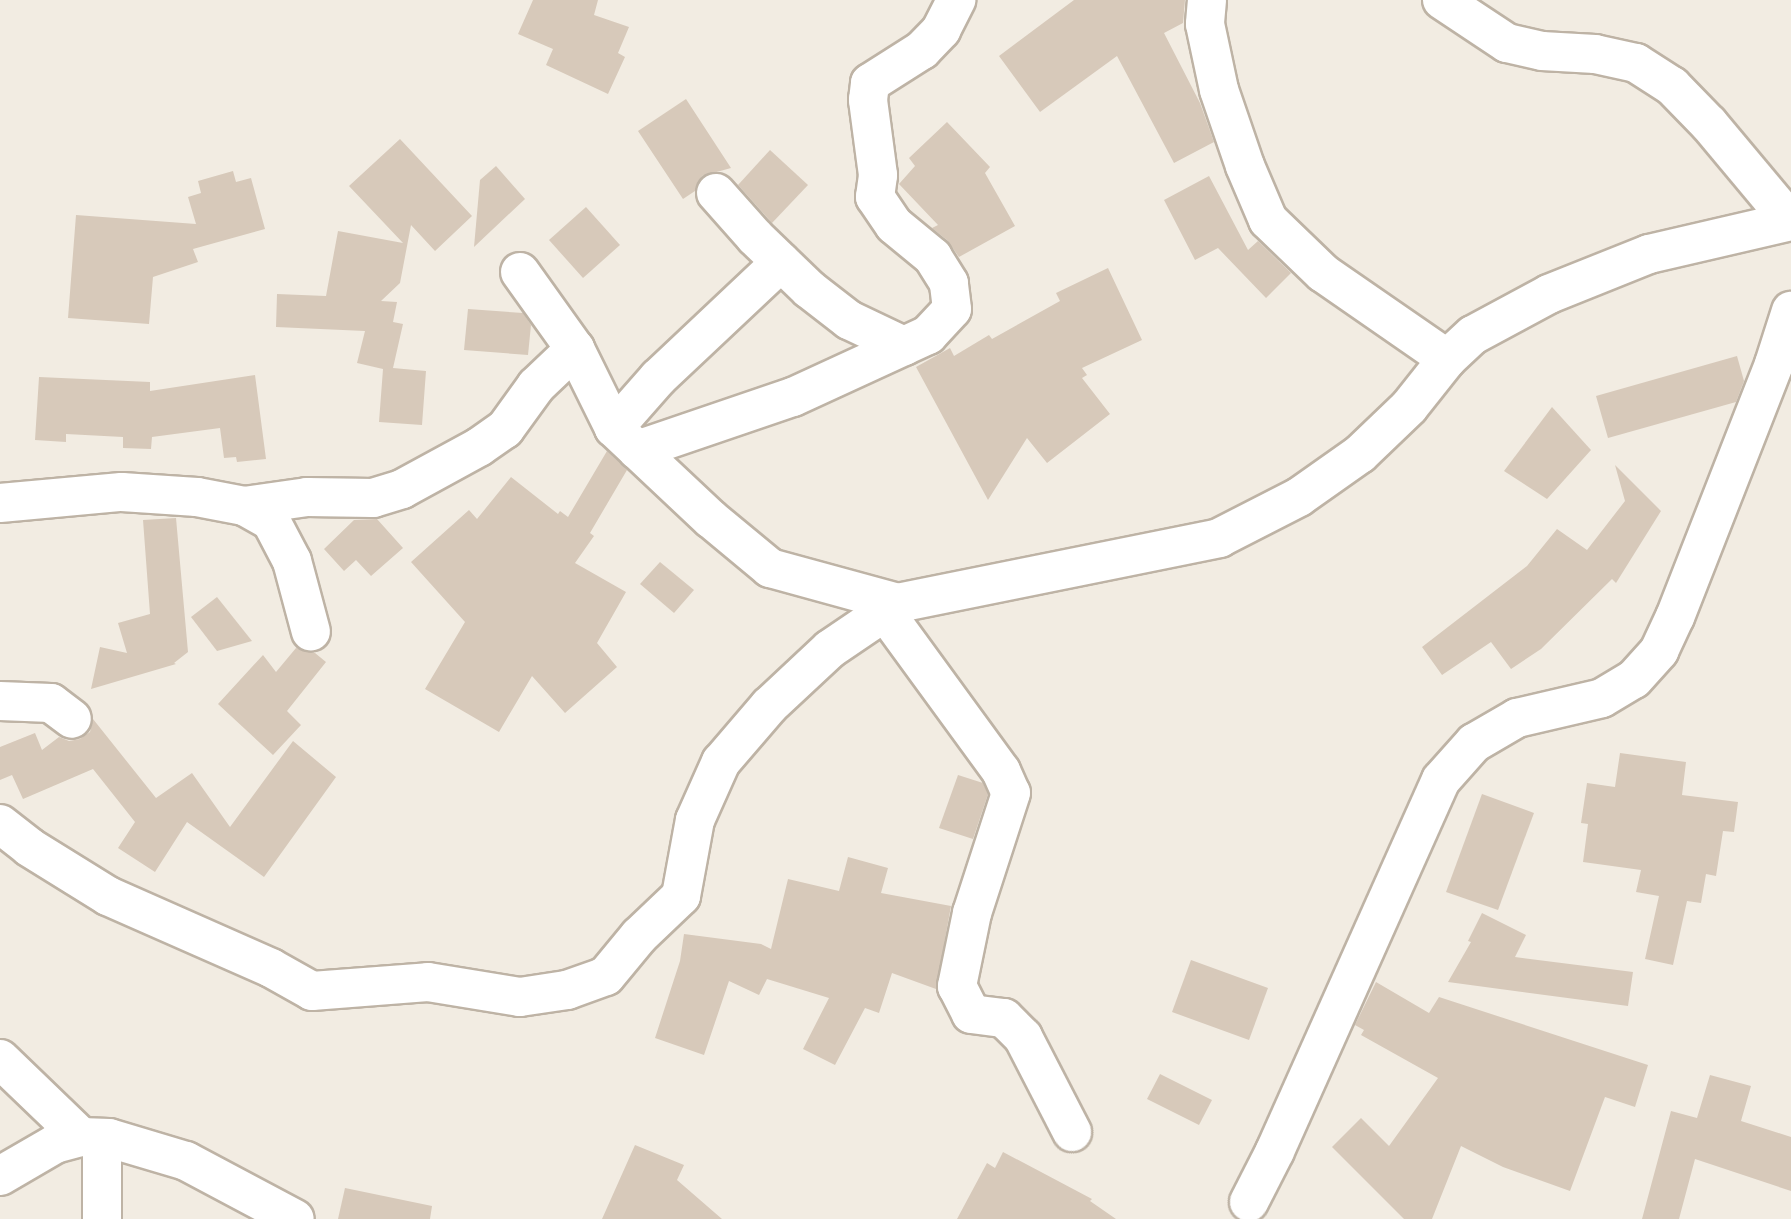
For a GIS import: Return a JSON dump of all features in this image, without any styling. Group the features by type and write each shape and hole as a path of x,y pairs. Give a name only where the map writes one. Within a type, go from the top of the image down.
{"street":[{"path":"625,439 793,397 928,335 952,309 948,283 933,257 894,225 875,197 878,174 869,126 870,83 922,50 941,30 956,0"},
{"path":"1207,0 1205,24 1219,90 1245,166 1268,220 1323,273 1447,359"},
{"path":"0,824 29,847 108,896 271,968 312,991 428,982 520,997 567,990 606,976 639,936 681,896 695,820 721,761 769,706 830,649 891,607 1219,538 1299,497 1360,454 1409,407 1447,359 1473,335 1549,294 1649,254 1790,221 1709,124 1672,86 1636,63 1595,54 1542,51 1507,43 1442,0"},
{"path":"716,193 781,261 849,320 904,346"},
{"path":"625,439 658,378 781,261"},
{"path":"520,272 575,349 625,439 711,519 770,568 891,607 1001,771 1011,793 965,944 957,986 962,1001 971,1014 1004,1018 1023,1037 1072,1132"},
{"path":"1249,1202 1275,1151 1441,780 1474,743 1485,736 1517,718 1602,698 1634,679 1659,651 1765,389 1791,311"},
{"path":"243,506 307,497 373,498 401,489 479,447 505,429 536,386 575,349"},
{"path":"0,503 122,492 197,497 243,506 271,521 292,561 311,632"},
{"path":"0,701 51,703 72,719"},
{"path":"0,1059 91,1138 102,1219"},
{"path":"0,1176 55,1144 91,1138 186,1161 295,1219"}],"building":[{"path":"533,0 598,0 594,15 629,27 618,53 625,57 608,94 546,65 553,49 518,34"},
{"path":"1074,0 1185,0 1183,23 1164,33 1200,103 1214,142 1174,163 1117,56 1040,112 999,56"},
{"path":"686,99 731,168 702,176 695,191 683,199 638,131"},
{"path":"947,122 990,167 985,173 1015,226 959,257 947,240 932,228 938,225 899,184 915,166 909,158"},
{"path":"400,139 472,216 435,251 411,225 400,283 381,301 397,302 393,322 403,324 393,368 426,371 422,425 379,422 383,369 357,363 365,331 276,327 277,294 326,296 338,231 403,243 349,186"},
{"path":"770,150 808,185 772,223 738,185"},
{"path":"496,166 525,199 474,247 480,180"},
{"path":"233,171 236,182 251,178 265,229 193,249 198,262 153,277 149,324 68,318 76,215 196,224 188,197 201,193 198,181"},
{"path":"1209,176 1248,250 1258,241 1291,273 1266,298 1218,248 1195,260 1164,200"},
{"path":"586,207 620,245 583,278 549,240"},
{"path":"1108,268 1142,340 1082,368 1087,375 1082,378 1110,414 1047,463 1027,438 988,500 916,367 950,348 954,356 989,335 992,339 1060,301 1056,293"},
{"path":"468,309 523,313 531,325 528,355 464,350"},
{"path":"1737,356 1744,381 1736,402 1608,438 1596,396"},
{"path":"255,375 266,459 237,462 236,457 224,458 220,428 152,437 151,449 123,448 123,437 66,434 66,442 35,440 39,377 150,382 150,391"},
{"path":"1552,407 1591,450 1547,499 1504,471"},
{"path":"607,451 627,470 590,533 594,536 575,563 626,592 597,643 617,667 565,713 532,676 499,732 425,689 465,622 411,562 469,510 477,519 511,477 558,514 560,511 568,517"},
{"path":"1615,465 1661,511 1616,583 1612,579 1541,649 1511,669 1491,642 1442,675 1422,647 1527,566 1557,529 1587,550 1625,501"},
{"path":"176,518 188,652 174,663 176,664 91,689 100,647 127,653 118,623 150,614 143,520"},
{"path":"377,519 403,548 371,576 356,560 344,571 324,549 354,520"},
{"path":"660,562 694,590 674,613 640,584"},
{"path":"217,597 252,641 217,651 191,617"},
{"path":"296,648 315,653 326,662 287,711 301,725 273,755 218,704 263,655 276,672"},
{"path":"93,719 156,798 192,773 230,827 293,741 336,777 264,877 187,822 155,872 118,848 135,822 93,769 23,799 12,775 0,780 0,747 35,733 42,750 59,737 69,741 80,739 90,732"},
{"path":"1620,753 1686,762 1682,795 1738,802 1734,832 1723,831 1716,876 1706,874 1701,903 1687,901 1673,965 1645,959 1659,896 1636,892 1641,870 1583,862 1588,824 1581,823 1587,783 1615,787"},
{"path":"958,775 983,783 988,794 973,839 939,828"},
{"path":"1482,794 1534,813 1498,910 1446,892"},
{"path":"848,857 888,868 881,893 951,906 936,989 892,973 879,1013 865,1008 835,1065 803,1049 829,998 767,979 759,995 729,981 704,1055 655,1038 680,961 684,934 761,944 771,949 788,879 839,891"},
{"path":"1482,913 1526,935 1515,957 1633,972 1628,1006 1448,982 1471,942 1468,941"},
{"path":"1191,960 1268,988 1249,1040 1172,1012"},
{"path":"1376,982 1429,1013 1439,997 1648,1065 1635,1107 1605,1097 1570,1191 1503,1167 1461,1146 1432,1219 1404,1219 1332,1147 1361,1118 1389,1146 1438,1078 1361,1035 1364,1030 1355,1025"},
{"path":"1160,1074 1212,1100 1199,1125 1147,1099"},
{"path":"1710,1075 1751,1086 1741,1121 1791,1137 1791,1191 1695,1159 1679,1219 1642,1219 1671,1111 1697,1118"},
{"path":"635,1145 684,1165 677,1180 722,1219 602,1219"},
{"path":"1003,1152 1092,1199 1090,1201 1116,1219 957,1219 987,1163 995,1168"},
{"path":"345,1188 432,1206 430,1219 338,1219"}]}
